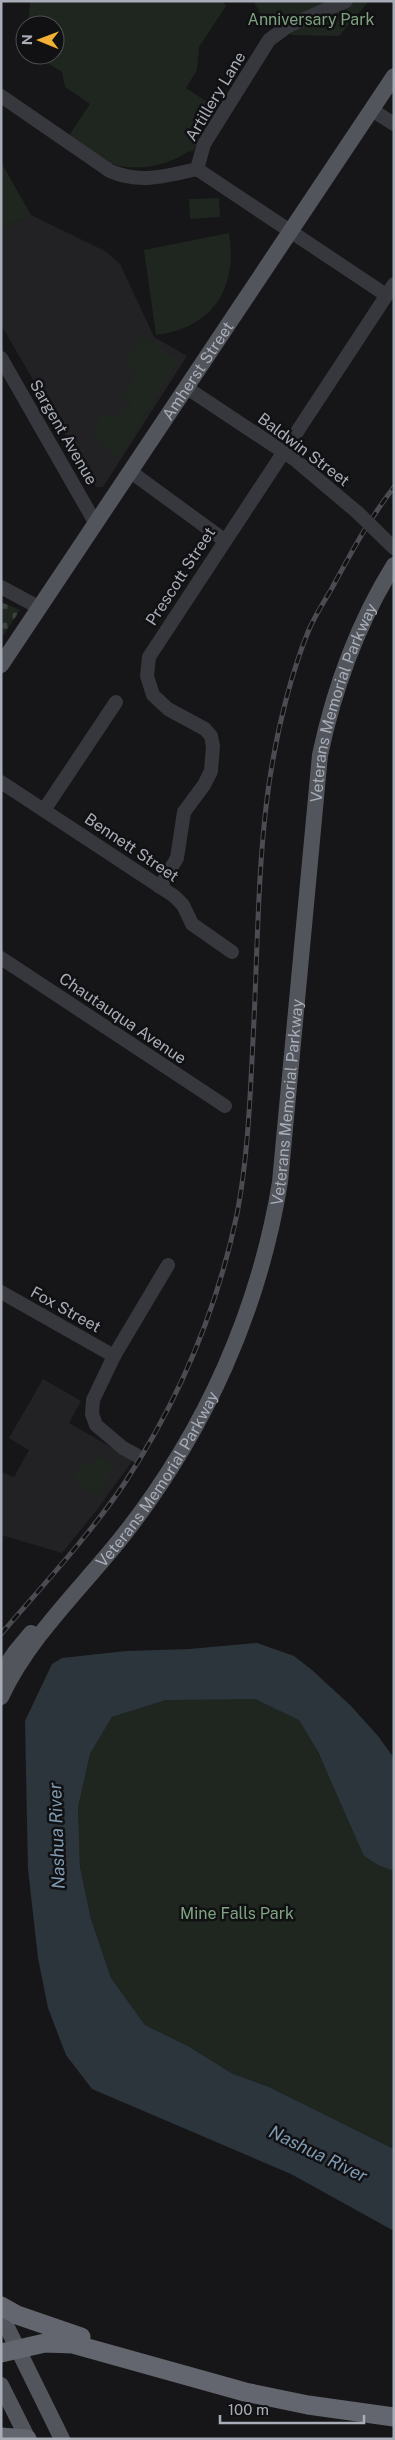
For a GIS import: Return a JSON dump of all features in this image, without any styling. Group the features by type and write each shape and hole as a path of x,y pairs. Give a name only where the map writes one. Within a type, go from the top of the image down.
{"highway":[{"path":"1,2306 23,2318 85,2339 161,2369"},
{"path":"9,2351 46,2343 68,2343 211,2384 277,2399 394,2416"},
{"path":"1,2437 27,2439"}],"main road":[{"name":"Amherst Street","path":"1,665 394,76"},
{"name":"Veterans Memorial Parkway","path":"1,1697 24,1658 70,1598 126,1532 185,1445 225,1369 256,1284 273,1218 282,1163 314,804 322,748 334,701 350,653 370,609 394,565"},
{"name":"Veterans Memorial Parkway","path":"1,1672 25,1640 70,1598"},
{"path":"1,2315 9,2351 49,2412 62,2439"},
{"path":"1,2385 27,2439"}],"street":[{"name":"Artillery Lane","path":"197,169 204,144 269,40 288,26 346,1"},
{"path":"1,96 110,172 136,179 158,178 197,169 292,231 390,290"},
{"path":"372,110 394,124"},
{"name":"Prescott Street","path":"160,887 177,858 184,812 204,785 211,771 213,746 211,736 204,729 168,709 153,695 147,682 148,662 155,645 390,290"},
{"name":"Sargent Avenue","path":"1,358 96,524"},
{"name":"Baldwin Street","path":"187,388 283,452 316,477 357,512 394,548"},
{"path":"131,472 224,540"},
{"path":"1,587 40,608"},
{"path":"44,810 116,702"},
{"name":"Bennett Street","path":"1,782 180,901 192,924 232,952"},
{"name":"Chautauqua Avenue","path":"1,958 225,1106"},
{"path":"136,1455 123,1448 96,1426 92,1414 93,1400 114,1356 168,1265"},
{"name":"Fox Street","path":"1,1292 114,1356"}],"shaded area":[{"path":"31,215 105,251 120,264 154,337 187,356 103,487 96,487 1,325 1,229"},
{"path":"43,1379 81,1401 69,1423 133,1460 96,1511 62,1553 1,1535 1,1472 14,1477 29,1450 9,1438"}],"green space":[{"path":"30,1 222,1 226,6 199,47 197,70 186,88 210,104 190,134 200,141 192,152 189,151 172,160 152,166 132,167 112,164 111,166 68,137 90,104 65,87 62,72 50,65 65,65 65,15 29,15"},
{"name":"Anniversary Park","path":"253,1 369,1 339,36 292,35 262,16"},
{"path":"1,162 31,215 1,229"},
{"path":"219,198 220,217 190,219 189,199"},
{"path":"229,233 231,253 229,271 225,288 217,302 207,314 193,324 176,331 156,335 144,250"},
{"path":"142,336 179,360 119,458 92,435 101,414 116,417 133,402 122,395 137,373 124,363"},
{"path":"1,602 20,610 1,639"},
{"path":"99,1456 115,1466 98,1495 72,1479 83,1461 92,1467"},
{"name":"Mine Falls Park","path":"213,1697 255,1699 299,1719 380,1866 394,1871 394,2149 269,2087 233,2074 188,2046 145,2025 111,1978 91,1919 80,1867 78,1807 90,1754 112,1717 166,1700"}],"water":[{"name":"Nashua River","path":"257,1643 294,1656 312,1670 351,1706 378,1736 394,1758 394,1871 380,1866 364,1856 319,1754 299,1720 255,1699 166,1700 112,1717 90,1754 78,1807 80,1867 91,1919 111,1978 145,2025 188,2046 233,2074 269,2087 394,2149 394,2231 291,2174 92,2089 66,2055 48,2008 38,1958 28,1869 25,1721 52,1664 62,1658 126,1651 190,1649"}],"railway":[{"path":"1,1634 80,1542 124,1484 162,1421 207,1320 229,1250 244,1171 250,1106 263,832 278,732 291,680 310,626 361,536 394,487"}]}
